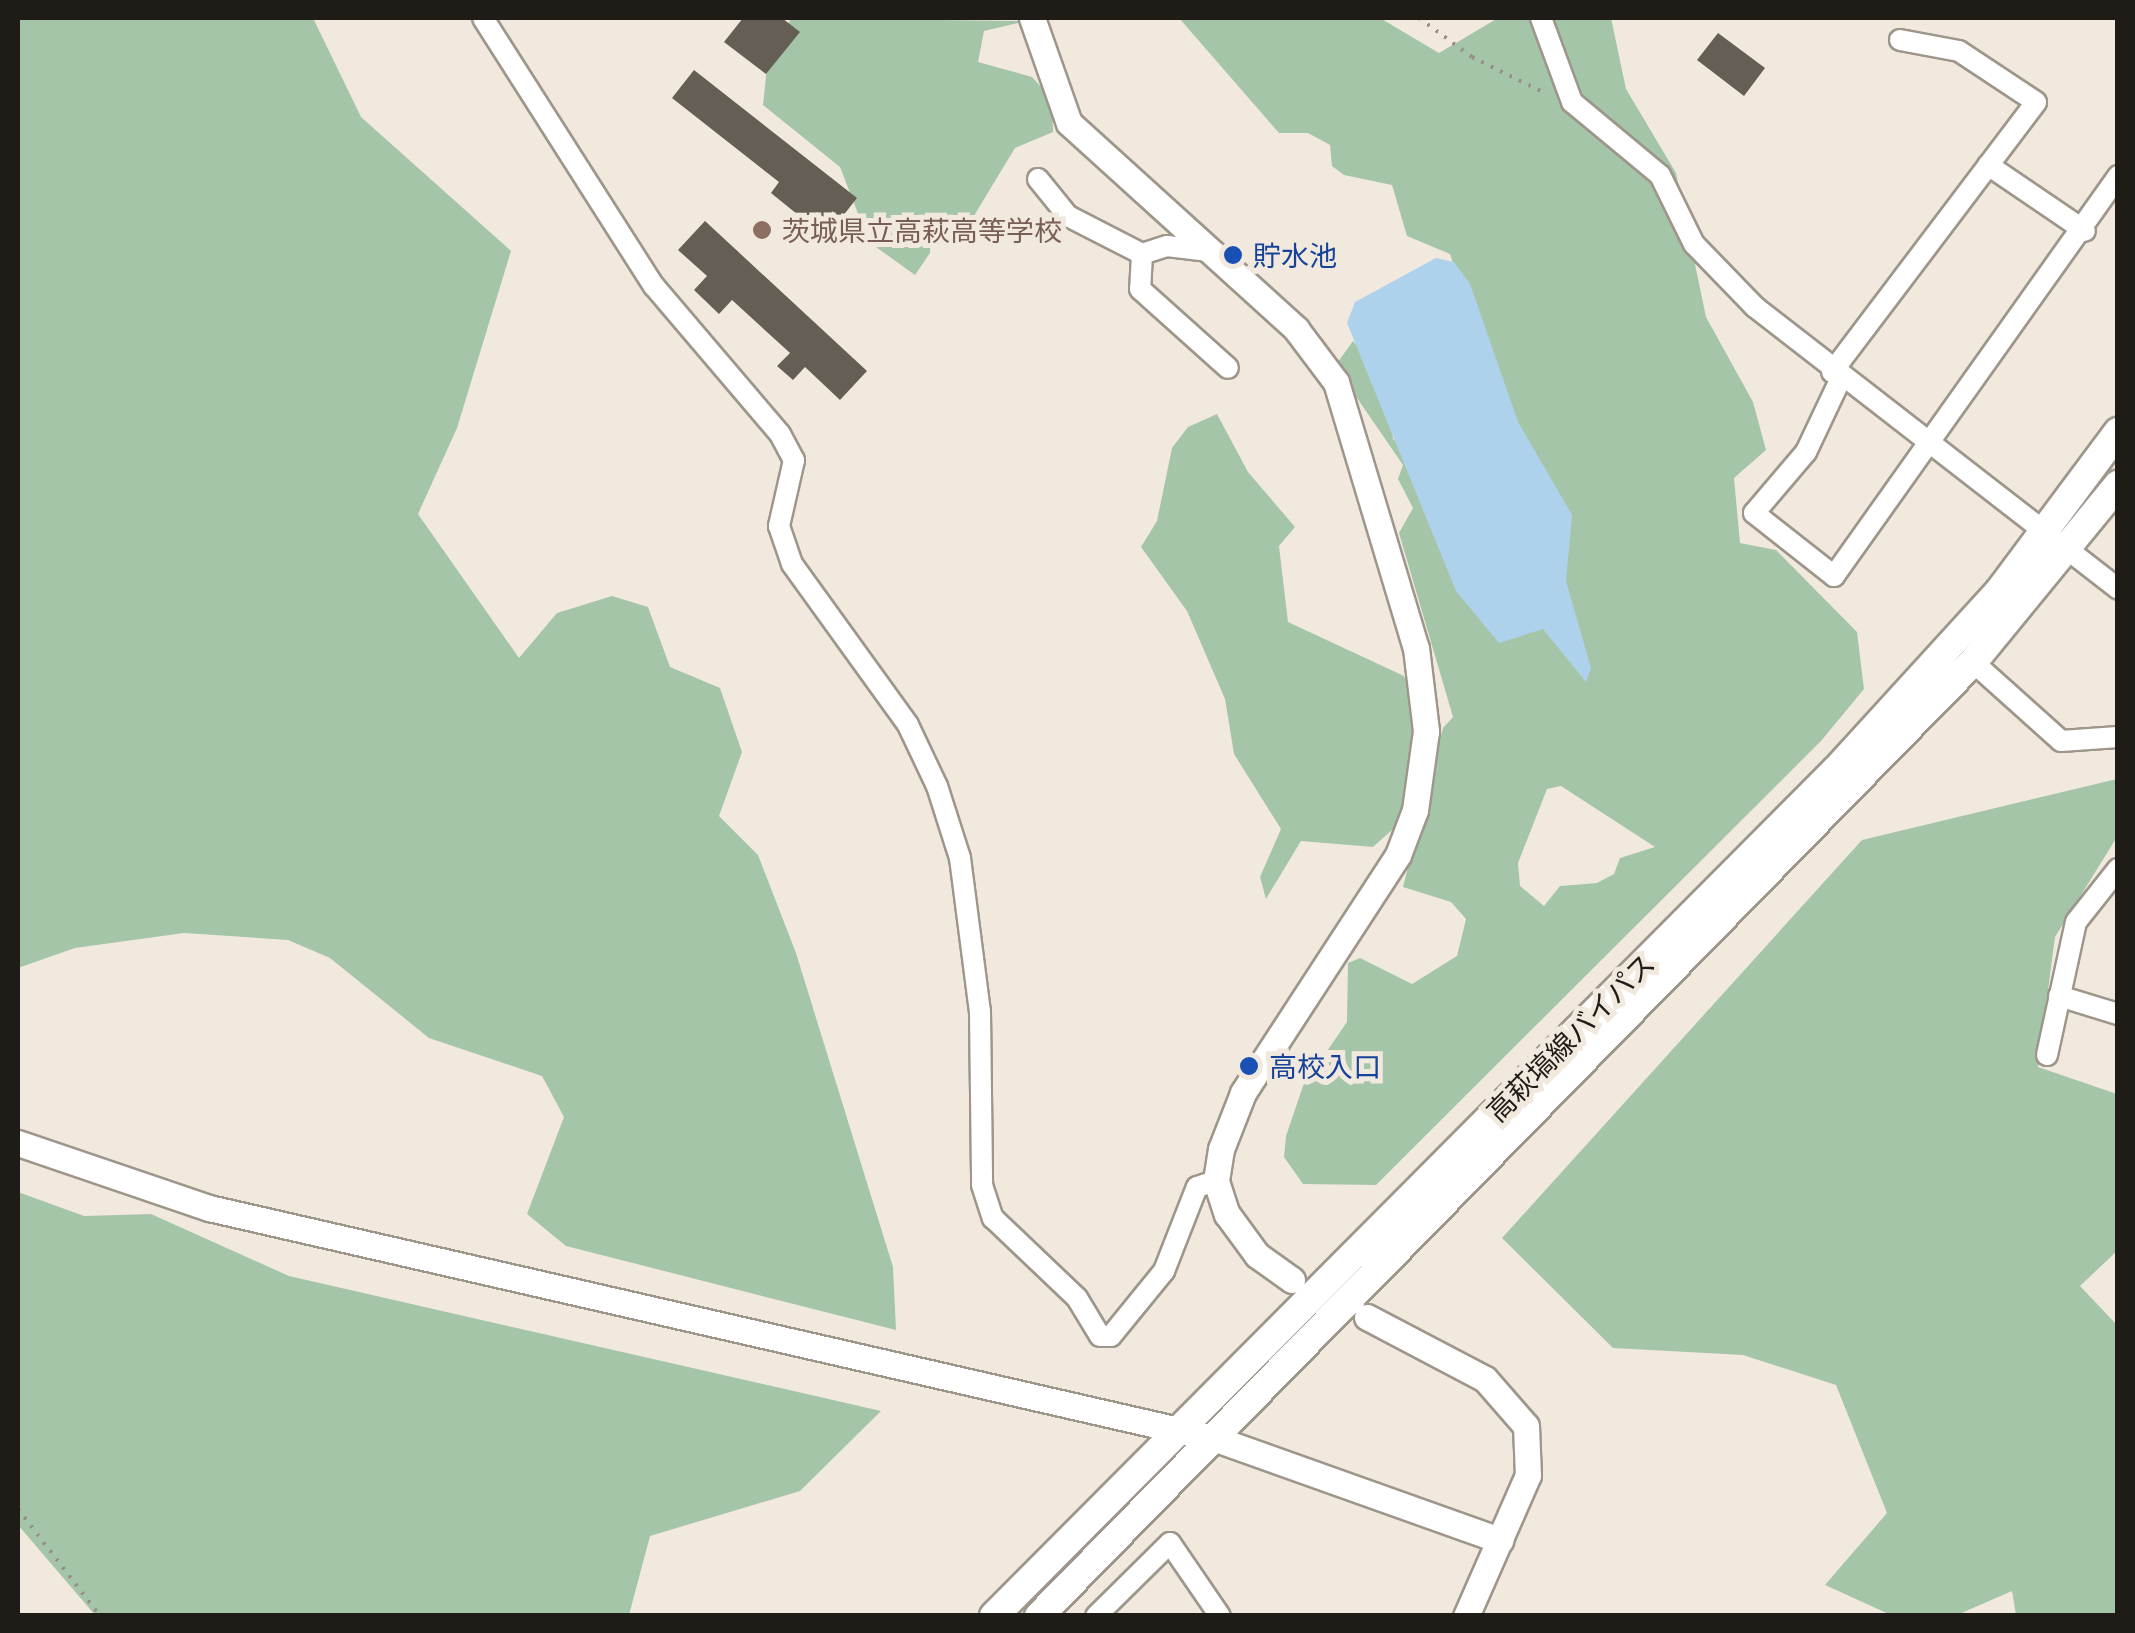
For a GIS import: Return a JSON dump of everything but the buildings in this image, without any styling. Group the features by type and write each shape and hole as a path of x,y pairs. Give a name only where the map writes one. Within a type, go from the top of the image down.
{"main road":[{"name":"高萩塙線バイパス","path":"1844,778 2043,532 2118,432"},
{"name":"高萩塙線バイパス","path":"1039,1616 1844,778 1973,662 2118,484"},
{"name":"高萩塙線バイパス","path":"994,1616 1175,1429 1659,967"}],"street":[{"path":"483,18 654,286 780,434 794,460 779,526 792,564 908,726 936,786 960,858 980,1012 982,1185 993,1218 1078,1298 1100,1336 1111,1336 1164,1271 1197,1187 1216,1181"},
{"path":"1032,18 1069,124 1296,329 1336,382 1416,648 1426,731 1398,855 1244,1093 1216,1181 1241,1238 1292,1280"},
{"path":"1541,18 1572,102 1640,154 1694,244 1836,375 2118,589"},
{"path":"1900,40 1959,51 2036,102 1836,375 1806,452 1754,514 1834,576 1933,448 2085,231 2118,176"},
{"path":"1988,165 2085,231"},
{"path":"1038,178 1068,216 1142,254 1166,246 1207,251"},
{"path":"1142,254 1140,290 1228,368"},
{"path":"1973,662 2062,740 2118,737"},
{"path":"2048,1055 2076,922 2118,869"},
{"path":"2059,996 2118,1014"},
{"path":"18,1143 209,1208 1212,1438 1500,1540"},
{"path":"1367,1317 1484,1379 1518,1411 1528,1474 1466,1616"},
{"path":"1096,1616 1170,1542 1220,1616"}],"path":[{"path":"1419,18 1472,57 1572,102"},
{"path":"18,1508 100,1616"}],"green space":[{"path":"18,18 313,18 361,117 511,251 457,428 418,514 519,658 557,613 612,596 648,607 670,667 720,688 742,752 719,816 758,855 796,953 893,1267 896,1330 566,1246 527,1214 564,1117 542,1076 429,1038 330,958 288,940 184,933 75,948 18,968"},
{"path":"791,18 1026,21 984,31 978,62 1032,77 1052,99 1053,132 1015,148 969,224 931,224 930,253 915,275 869,242 840,167 763,105 767,67"},
{"path":"1179,18 1380,18 1439,53 1498,18 1611,18 1626,89 1676,173 1706,317 1753,402 1766,450 1734,478 1740,543 1776,550 1857,632 1864,689 1821,741 1376,1185 1303,1184 1284,1157 1286,1136 1303,1086 1347,1022 1348,963 1360,958 1412,984 1457,956 1466,919 1451,902 1403,887 1443,728 1453,717 1399,533 1413,508 1398,479 1403,465 1335,366 1353,341 1387,381 1393,439 1404,447 1454,266 1450,254 1407,236 1392,185 1344,175 1332,166 1330,145 1308,133 1279,133","holes":["1561,786 1655,847 1620,858 1614,874 1597,883 1560,886 1544,906 1520,886 1518,863 1547,789"]},
{"path":"1217,414 1248,472 1295,527 1279,546 1288,622 1404,676 1416,711 1406,799 1393,829 1373,847 1301,841 1266,899 1260,877 1281,829 1234,754 1225,699 1187,611 1141,547 1157,521 1172,448 1188,427"},
{"path":"2117,779 2117,837 2055,937 2038,1067 2117,1094 2117,1251 2080,1286 2117,1325 2117,1615 2016,1615 2012,1591 1957,1615 1891,1615 1825,1585 1887,1513 1836,1385 1743,1355 1613,1348 1502,1238 1862,840"},
{"path":"18,1192 84,1216 151,1214 289,1276 881,1411 800,1491 650,1536 629,1615 95,1615 18,1525"}],"water":[{"path":"1436,258 1454,262 1470,284 1518,422 1572,515 1566,581 1591,668 1586,682 1543,629 1499,643 1456,591 1347,323 1355,302"}],"place":[{"name":"茨城県立高萩高等学校","path":"762,230"},
{"name":"貯水池","path":"1233,255"},
{"name":"高校入口","path":"1249,1066"}]}
